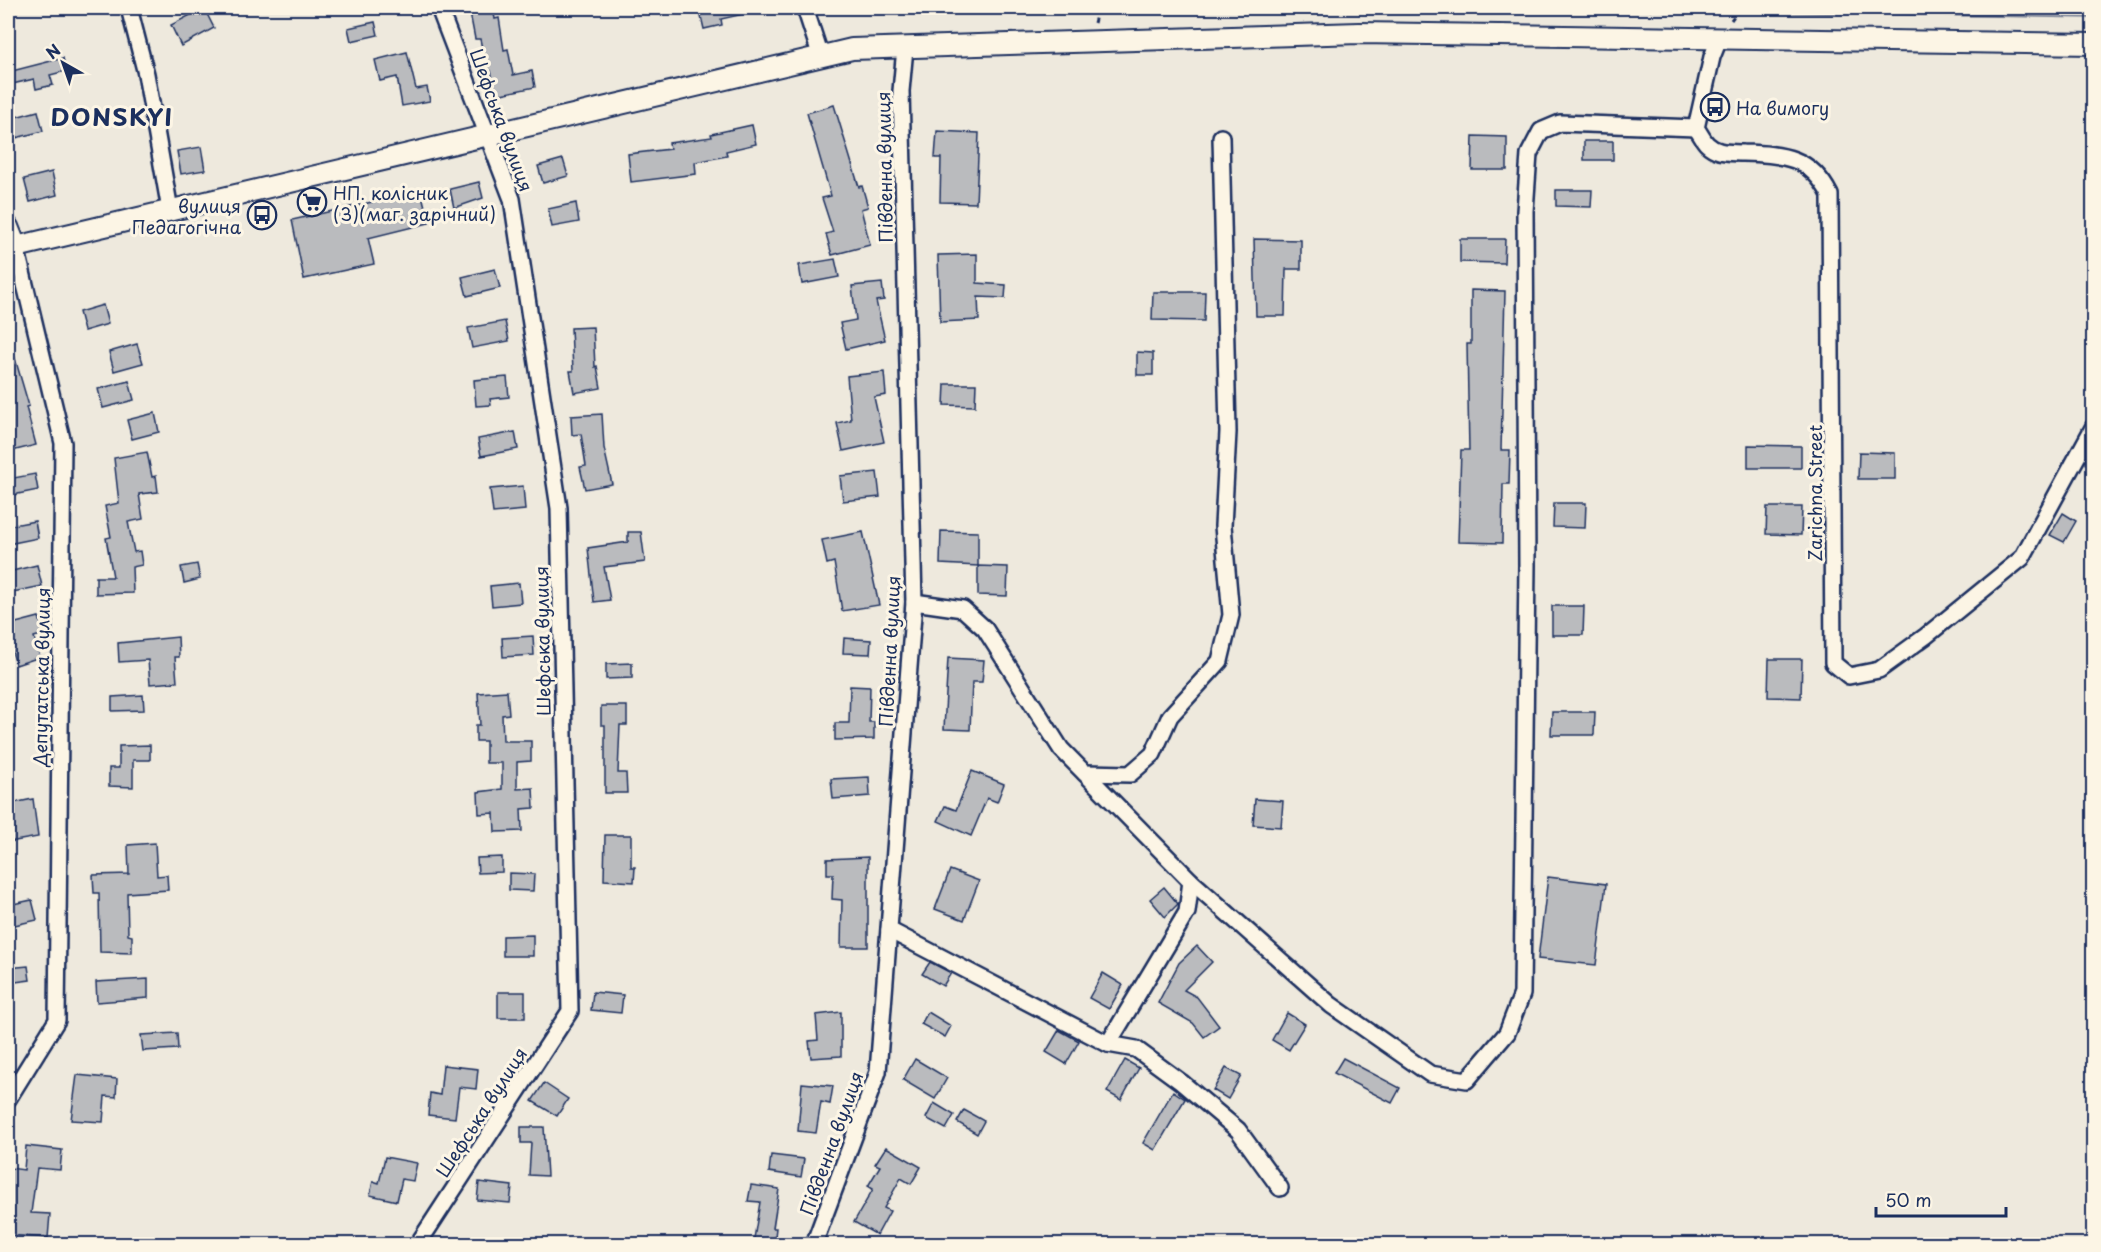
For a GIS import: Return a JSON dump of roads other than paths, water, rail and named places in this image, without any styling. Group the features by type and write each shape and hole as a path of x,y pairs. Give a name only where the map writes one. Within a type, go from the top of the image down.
{"street":[{"path":"129,8 146,74 170,210"},
{"name":"Шефська вулиця","path":"418,1245 570,1011 559,508 512,198 439,8"},
{"path":"805,8 821,57"},
{"path":"8,227 12,248 852,50 1359,33 2094,44"},
{"path":"914,602 963,609 985,629 1061,749 1191,880 1331,1005 1430,1074 1467,1080 1507,1033 1522,994 1527,564 1525,211 1529,154 1542,131 1560,123 1696,128 1712,57 1720,37"},
{"name":"Південна вулиця","path":"814,1245 878,1072 914,602 901,91 905,48"},
{"name":"Zarichna Street","path":"1696,128 1707,144 1722,153 1791,158 1809,165 1821,178 1830,195 1833,663 1849,676 1879,670 1926,636 2022,558 2094,426"},
{"path":"1085,773 1130,774 1153,754 1170,716 1220,661 1231,615 1223,526 1228,432 1221,137"},
{"name":"Депутатська вулиця","path":"8,1099 57,1020 63,490 63,443 12,248"},
{"path":"1108,1044 1187,912 1191,880"},
{"path":"889,930 1108,1044 1136,1049 1181,1082 1238,1130 1280,1188"}],"place":[{"name":"На вимогу","path":"1715,107"},
{"name":"НП. колісник (3)(маг. зарічний)","path":"312,202"},
{"name":"вулиця Педагогічна","path":"262,215"}],"district":[{"name":"DONSKYI","path":"112,116"}]}
